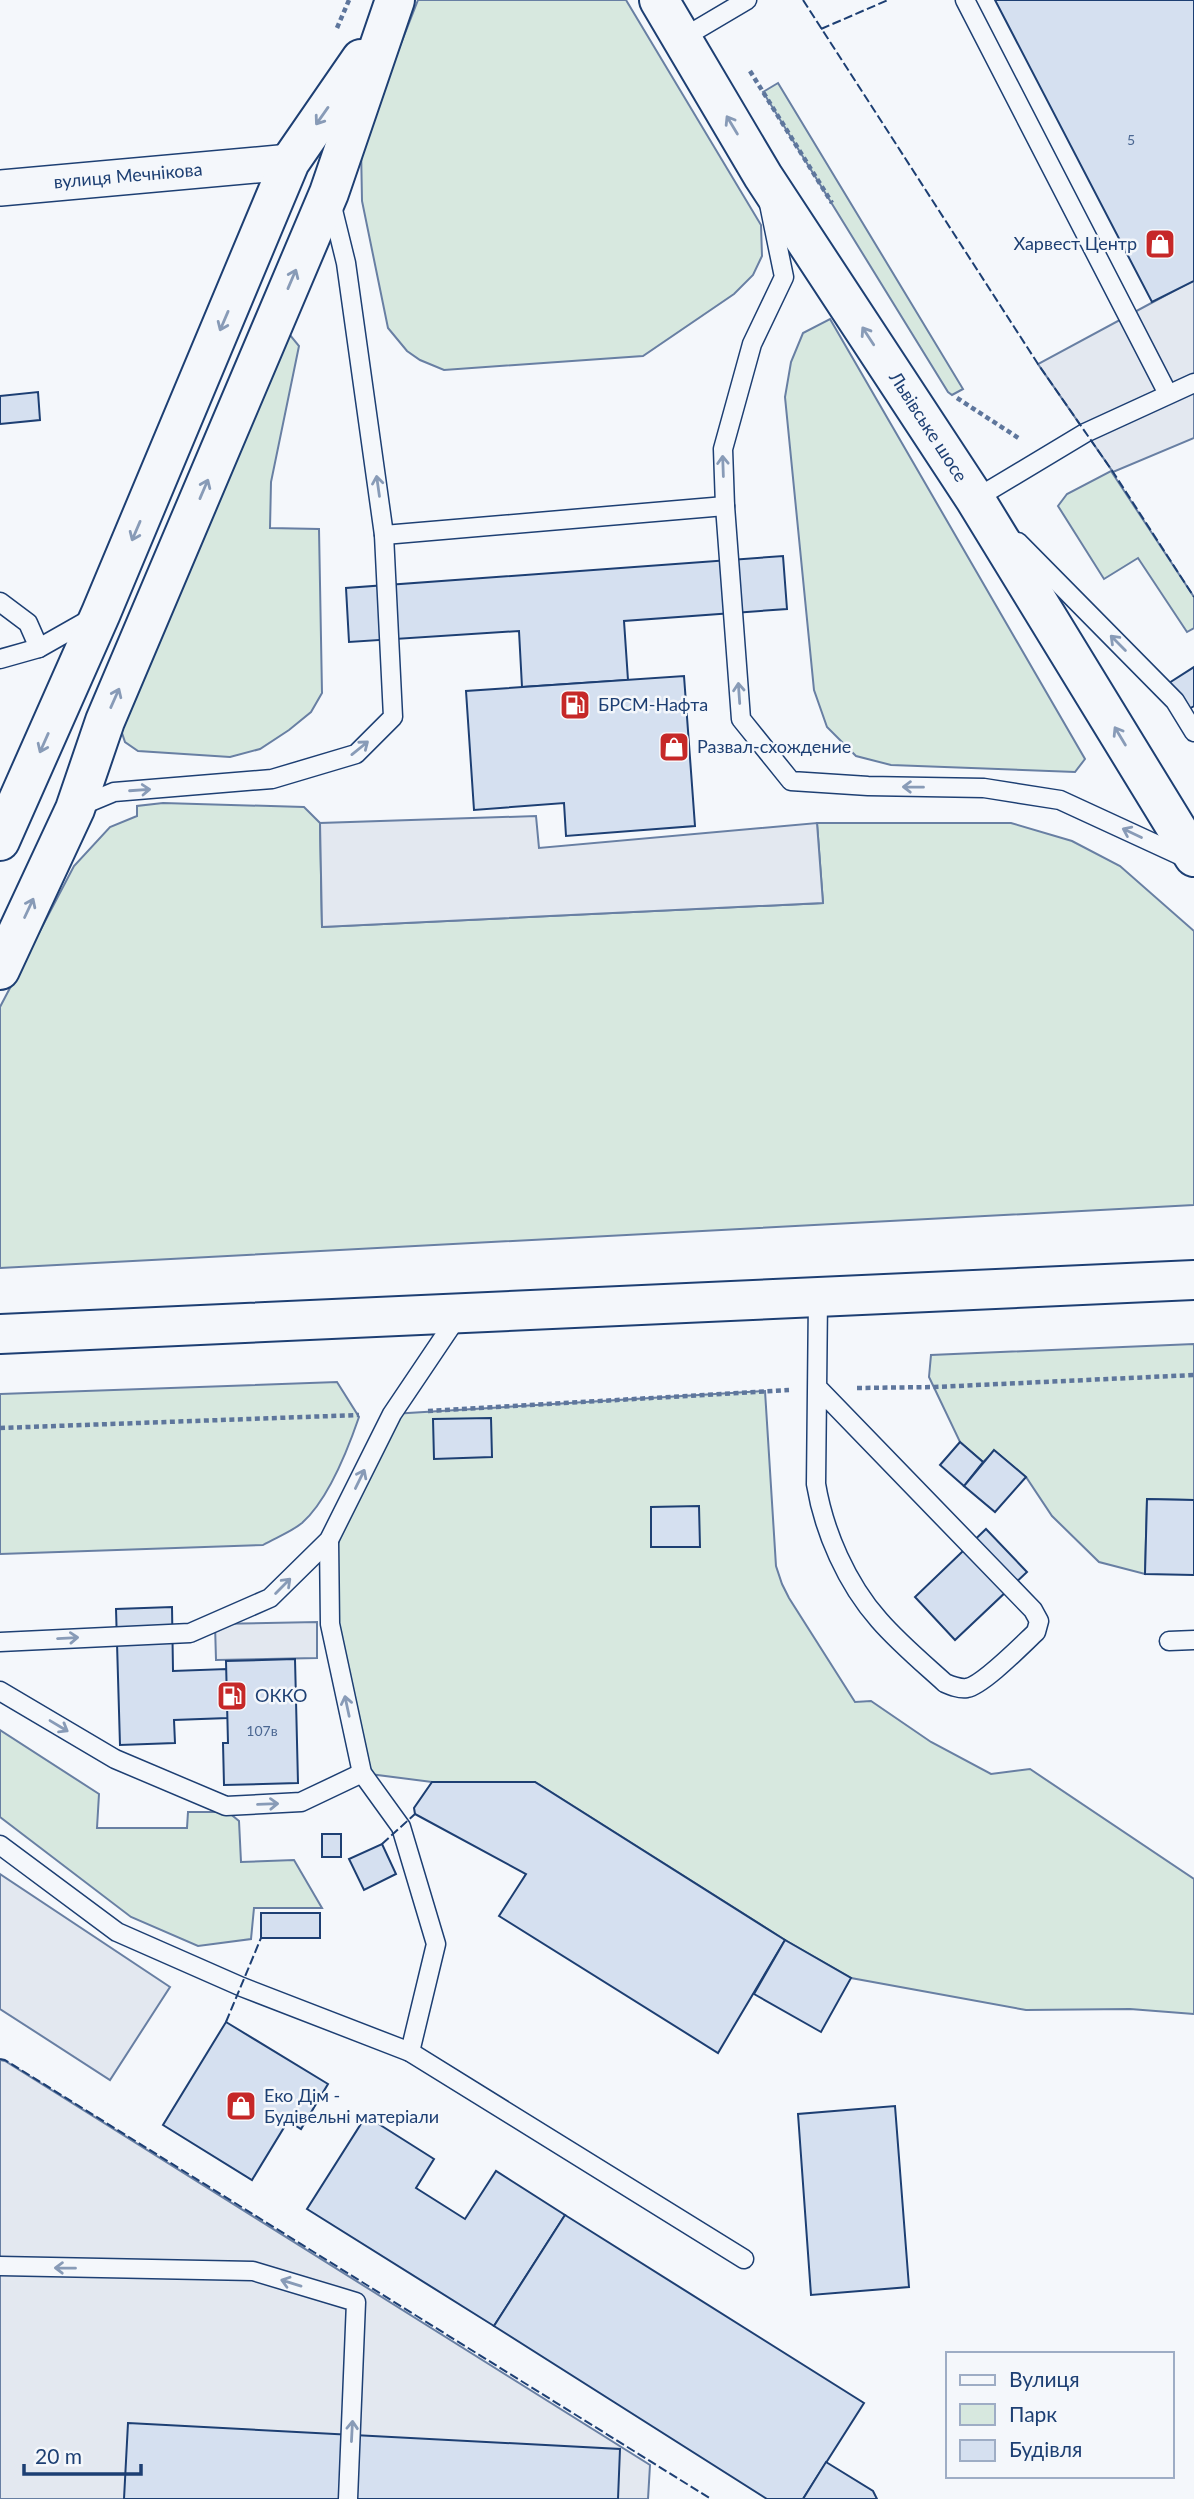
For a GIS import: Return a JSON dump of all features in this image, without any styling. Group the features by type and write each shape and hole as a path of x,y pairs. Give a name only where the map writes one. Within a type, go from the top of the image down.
{"highway":[{"name":"Львівське шосе","path":"659,0 763,176 975,499 1194,859"},
{"path":"0,841 101,613 272,163 392,10"},
{"path":"0,970 75,809 105,721 329,193 392,10"},
{"path":"0,1334 1194,1280"}],"street":[{"name":"вулиця Мечнікова","path":"0,188 272,163"}],"lane":[{"path":"681,38 747,0"},
{"path":"965,0 1168,394"},
{"path":"763,176 784,277 752,344 723,449 724,506 741,719 792,781 868,786 984,788 1060,800 1194,859"},
{"path":"75,809 114,792 272,779 356,754 393,717 384,535 346,263 329,193"},
{"path":"1194,383 1085,433 975,499 1175,701 1194,732"},
{"path":"384,535 724,506"},
{"path":"0,602 28,623 40,648"},
{"path":"0,659 40,648 101,613"},
{"path":"818,1298 816,1484 828,1528 864,1601 897,1639 945,1684 956,1688 969,1688 981,1681 1036,1632 1039,1620 1033,1610 818,1388"},
{"path":"0,1642 190,1633 270,1598 329,1540 392,1414 460,1312"},
{"path":"329,1540 330,1624 362,1773 401,1827 436,1944 410,2052"},
{"path":"1169,1641 1194,1640"},
{"path":"0,1691 115,1759 226,1806 301,1802 362,1773"},
{"path":"0,1845 117,1932 242,1987 410,2052 744,2259"},
{"path":"0,2266 253,2271 356,2302 348,2499"}],"path":[{"path":"717,17 834,207"},
{"path":"952,395 1048,456"},
{"path":"0,1427 392,1414 818,1388 934,1387 1194,1375"}],"green space":[{"path":"418,0 626,0 761,225 762,256 753,275 734,294 643,356 444,370 407,351 388,328 362,201 361,146"},
{"path":"778,83 963,389 952,395 948,392 763,92"},
{"path":"830,319 1085,759 1075,772 891,765 856,756 827,727 814,690 785,397 791,362 803,333"},
{"path":"280,335 290,335 299,346 271,482 270,528 319,529 322,693 311,712 260,749 230,757 138,751 125,742 120,727"},
{"path":"1111,471 1194,597 1194,628 1187,632 1138,558 1104,579 1058,506 1067,494"},
{"path":"163,803 304,807 320,823 322,927 823,903 817,823 1011,823 1072,841 1120,866 1194,931 1194,1205 0,1268 0,1007 74,866 110,827 137,816 137,806"},
{"path":"1194,1344 1194,1500 1147,1499 1145,1574 1099,1562 1052,1516 1026,1477 995,1451 983,1462 960,1442 929,1377 931,1355"},
{"path":"337,1382 359,1417 343,1459 329,1488 302,1523 263,1545 0,1554 0,1394"},
{"path":"765,1391 776,1566 789,1598 855,1702 871,1701 931,1742 991,1774 1030,1769 1194,1879 1194,2014 1130,2009 1026,2010 851,1978 785,1940 535,1782 432,1782 362,1773 330,1624 329,1540 392,1414"},
{"path":"0,1730 99,1794 97,1828 187,1828 188,1812 228,1812 239,1821 241,1862 294,1860 322,1908 254,1908 251,1939 198,1946 131,1917 0,1817"}],"shaded area":[{"path":"1194,280 1194,438 1113,472 1038,364"},
{"path":"536,816 539,848 817,823 823,903 322,927 320,823"},
{"path":"317,1622 317,1658 216,1660 215,1624"},
{"path":"0,1874 170,1987 110,2080 0,2009"},
{"path":"0,2060 650,2465 648,2499 0,2499"}],"building":[{"path":"995,0 1194,0 1194,281 1152,302"},
{"path":"38,392 40,420 0,424 0,396"},
{"path":"783,556 787,609 624,621 628,680 522,687 519,631 349,642 346,588"},
{"path":"1194,667 1194,706 1187,710 1169,683"},
{"path":"684,676 695,826 566,836 564,803 474,810 466,691"},
{"path":"491,1418 492,1457 434,1459 433,1419"},
{"path":"960,1442 983,1462 964,1486 940,1465"},
{"path":"994,1450 1026,1477 995,1512 964,1486"},
{"path":"1147,1499 1194,1500 1194,1575 1145,1574"},
{"path":"699,1506 700,1547 651,1547 651,1507"},
{"path":"986,1529 1027,1572 955,1640 915,1597"},
{"path":"172,1607 173,1671 227,1669 228,1718 174,1720 175,1743 120,1745 116,1609"},
{"path":"295,1659 298,1783 224,1785 223,1743 228,1743 226,1661"},
{"path":"432,1782 535,1782 785,1940 718,2053 499,1916 526,1874 415,1814 414,1808"},
{"path":"322,1834 341,1834 341,1857 322,1857"},
{"path":"382,1844 396,1874 364,1890 349,1859"},
{"path":"261,1913 320,1913 320,1938 261,1938"},
{"path":"785,1940 851,1978 821,2032 754,1994"},
{"path":"226,2022 328,2084 301,2129 288,2121 252,2180 163,2125"},
{"path":"895,2106 909,2287 811,2295 798,2114"},
{"path":"366,2116 434,2159 416,2188 465,2219 496,2171 565,2215 494,2326 307,2209"},
{"path":"565,2215 864,2403 803,2499 767,2499 494,2326"},
{"path":"128,2423 620,2449 618,2499 124,2499"},
{"path":"826,2462 873,2491 877,2499 803,2499"}],"fence":[{"path":"803,0 1038,364 1113,472 1194,597"},
{"path":"821,29 888,0"},
{"path":"382,1844 415,1814"},
{"path":"226,2022 261,1938"},
{"path":"0,2059 711,2499"}],"place":[{"name":"Харвест Центр","path":"1160,244"},
{"name":"БРСМ-Нафта","path":"575,705"},
{"name":"Развал-схождение","path":"674,747"},
{"name":"ОККО","path":"232,1696"},
{"name":"Еко Дім - Будівельні матеріали","path":"241,2106"}]}
